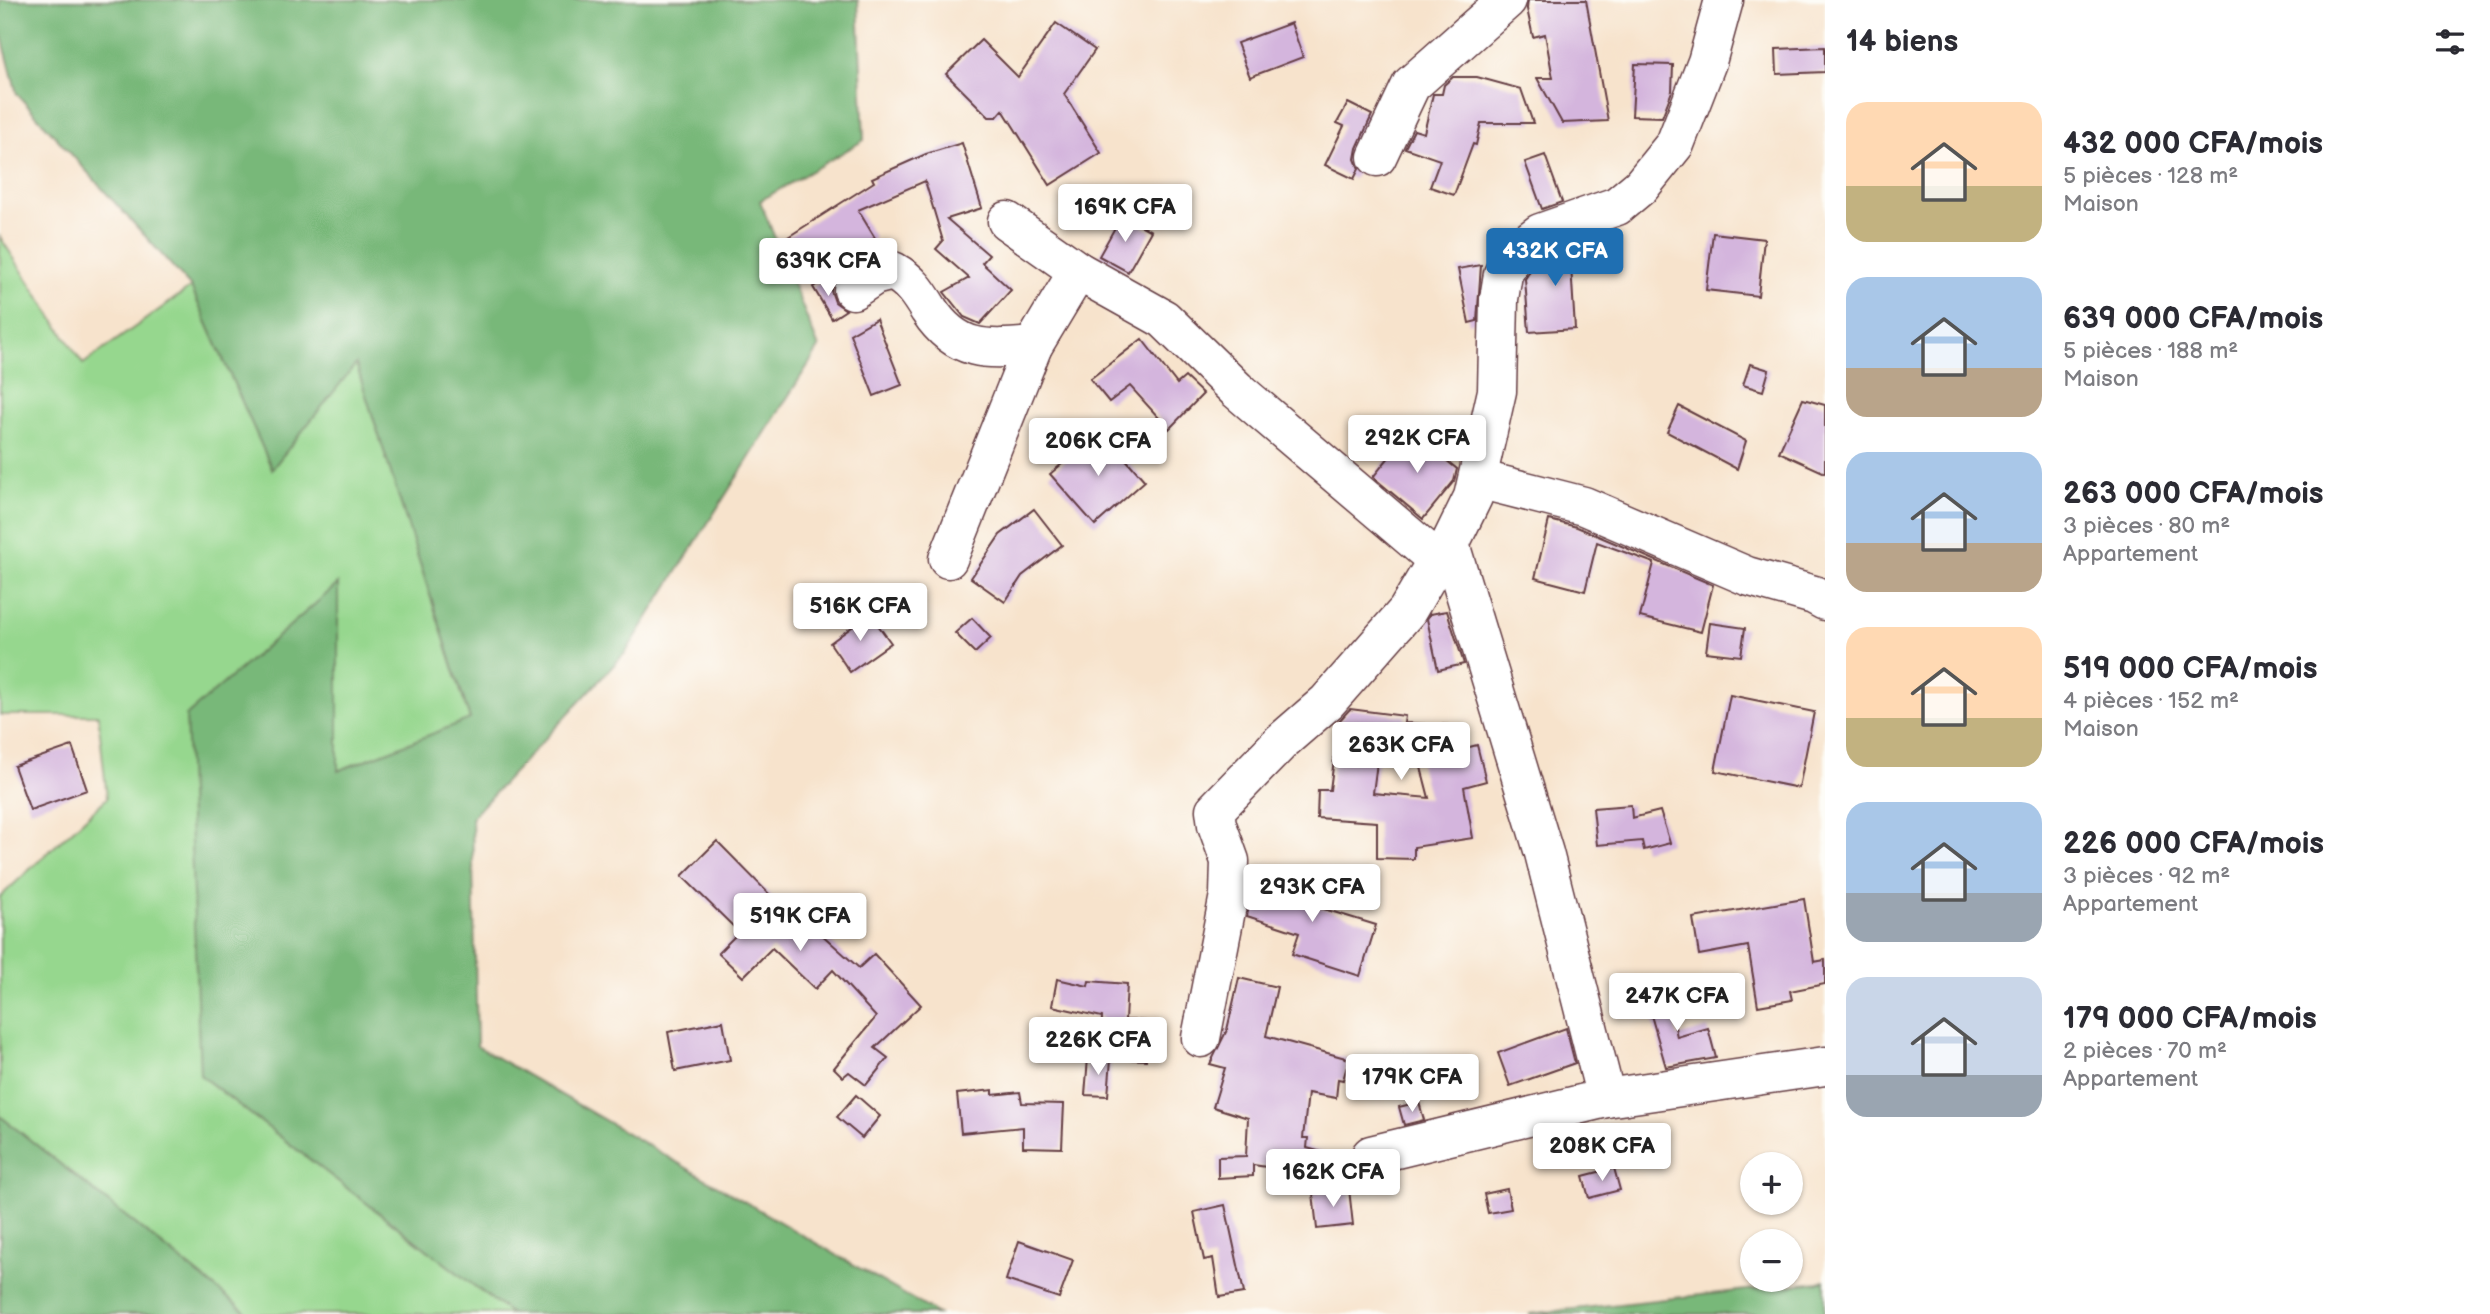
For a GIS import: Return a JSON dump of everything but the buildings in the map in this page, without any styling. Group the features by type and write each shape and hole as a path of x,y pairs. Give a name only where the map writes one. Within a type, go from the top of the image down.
{"street":[{"path":"1377,157 1412,85 1507,0"},
{"path":"1201,1038 1229,895 1230,861 1217,825 1216,810 1282,741 1327,702 1407,611 1473,497 1497,391 1499,299 1503,274 1516,251 1540,233 1617,206 1641,186 1675,144 1707,62 1724,0"},
{"path":"1007,222 1078,271 1164,319 1237,390 1443,552 1544,853 1606,1098"},
{"path":"853,290 874,276 893,271 909,280 938,323 968,346 1033,346"},
{"path":"948,559 1033,346 1078,271"},
{"path":"1478,479 1584,506 1747,576 1814,595 1825,601"},
{"path":"1371,1155 1606,1098 1825,1066"}],"green space":[{"path":"0,0 858,0 864,140 760,201 819,348 626,652 472,817 477,1046 938,1314 511,1314 200,1075 186,716 338,584 338,771 470,719 356,364 272,469 191,287 17,94 0,29"},
{"path":"0,237 83,364 191,287 272,468 356,363 470,720 337,771 338,585 200,1075 511,1314 248,1314 0,1116 0,897 107,798 98,715 0,715"},
{"path":"0,1116 248,1314 0,1314"},
{"path":"1825,1280 1825,1314 1529,1314 1740,1291 1803,1292 1803,1284"}]}
